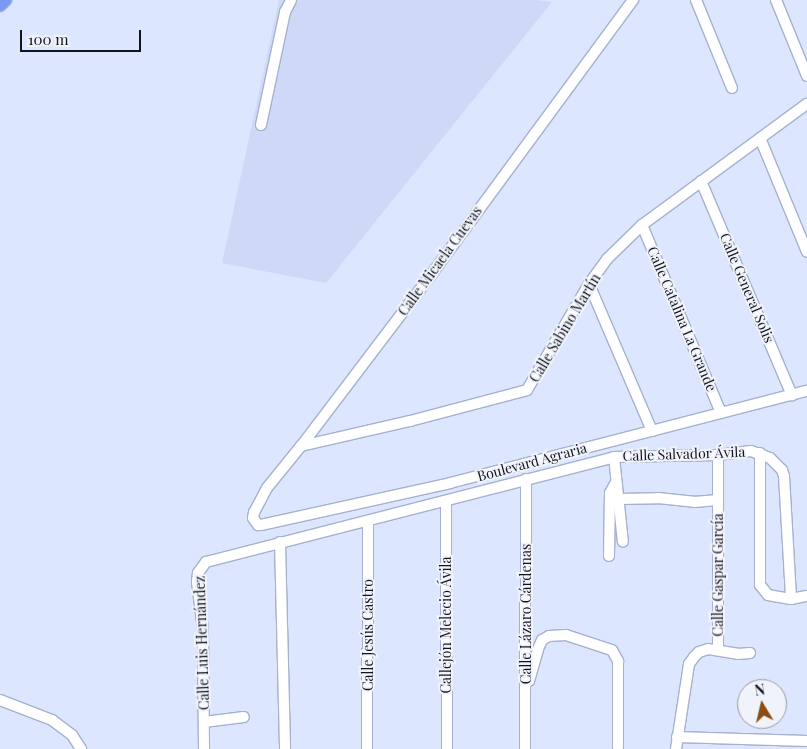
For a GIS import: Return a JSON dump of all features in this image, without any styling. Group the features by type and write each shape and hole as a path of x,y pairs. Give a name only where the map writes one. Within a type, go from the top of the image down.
{"highway":[{"path":"0,4 4,0"}],"street":[{"path":"283,0 285,12"},
{"path":"261,126 285,12 291,0"},
{"name":"Calle Micaela Cuevas","path":"256,522 254,512 267,488 302,446 633,0"},
{"path":"696,0 732,88"},
{"path":"776,0 807,76"},
{"name":"Calle Sabino Martín","path":"302,446 410,421 527,390 589,284 607,259 642,225 807,104"},
{"path":"760,138 807,252"},
{"name":"Calle General Solis","path":"701,181 792,395"},
{"name":"Calle Catalina La Grande","path":"642,225 721,413"},
{"path":"589,284 652,431"},
{"name":"Boulevard Agraria","path":"256,522 261,525 450,483 807,391"},
{"name":"Calle Salvador Ávila","path":"368,521 614,457 718,455 752,451 760,453 778,465 784,476 791,599"},
{"path":"760,453 760,585 768,595 791,599 807,596"},
{"name":"Calle Gaspar García","path":"676,749 676,737 689,664 699,652 708,648 718,650 720,554 718,455"},
{"path":"614,457 615,484 619,499 623,542"},
{"name":"Calle Lázaro Cárdenas","path":"525,749 526,479"},
{"path":"609,556 610,493 615,484"},
{"name":"Calle Gaspar García","path":"619,499 658,498 694,502 718,500"},
{"name":"Callejón Melecio Ávila","path":"446,502 447,749"},
{"path":"285,749 284,625 280,542 368,521"},
{"name":"Calle Jesús Castro","path":"367,749 368,521"},
{"name":"Calle Luis Hernández","path":"204,749 203,629 197,582 201,566 206,562 280,542"},
{"path":"525,695 538,649 542,640 549,636 566,635 612,650 618,662 618,747"},
{"path":"718,650 738,654 750,653"},
{"path":"0,700 52,720 72,735 81,749"},
{"path":"204,722 244,717"},
{"path":"676,737 807,741"}],"shaded area":[{"path":"279,0 535,0 552,2 326,283 222,263"}]}
